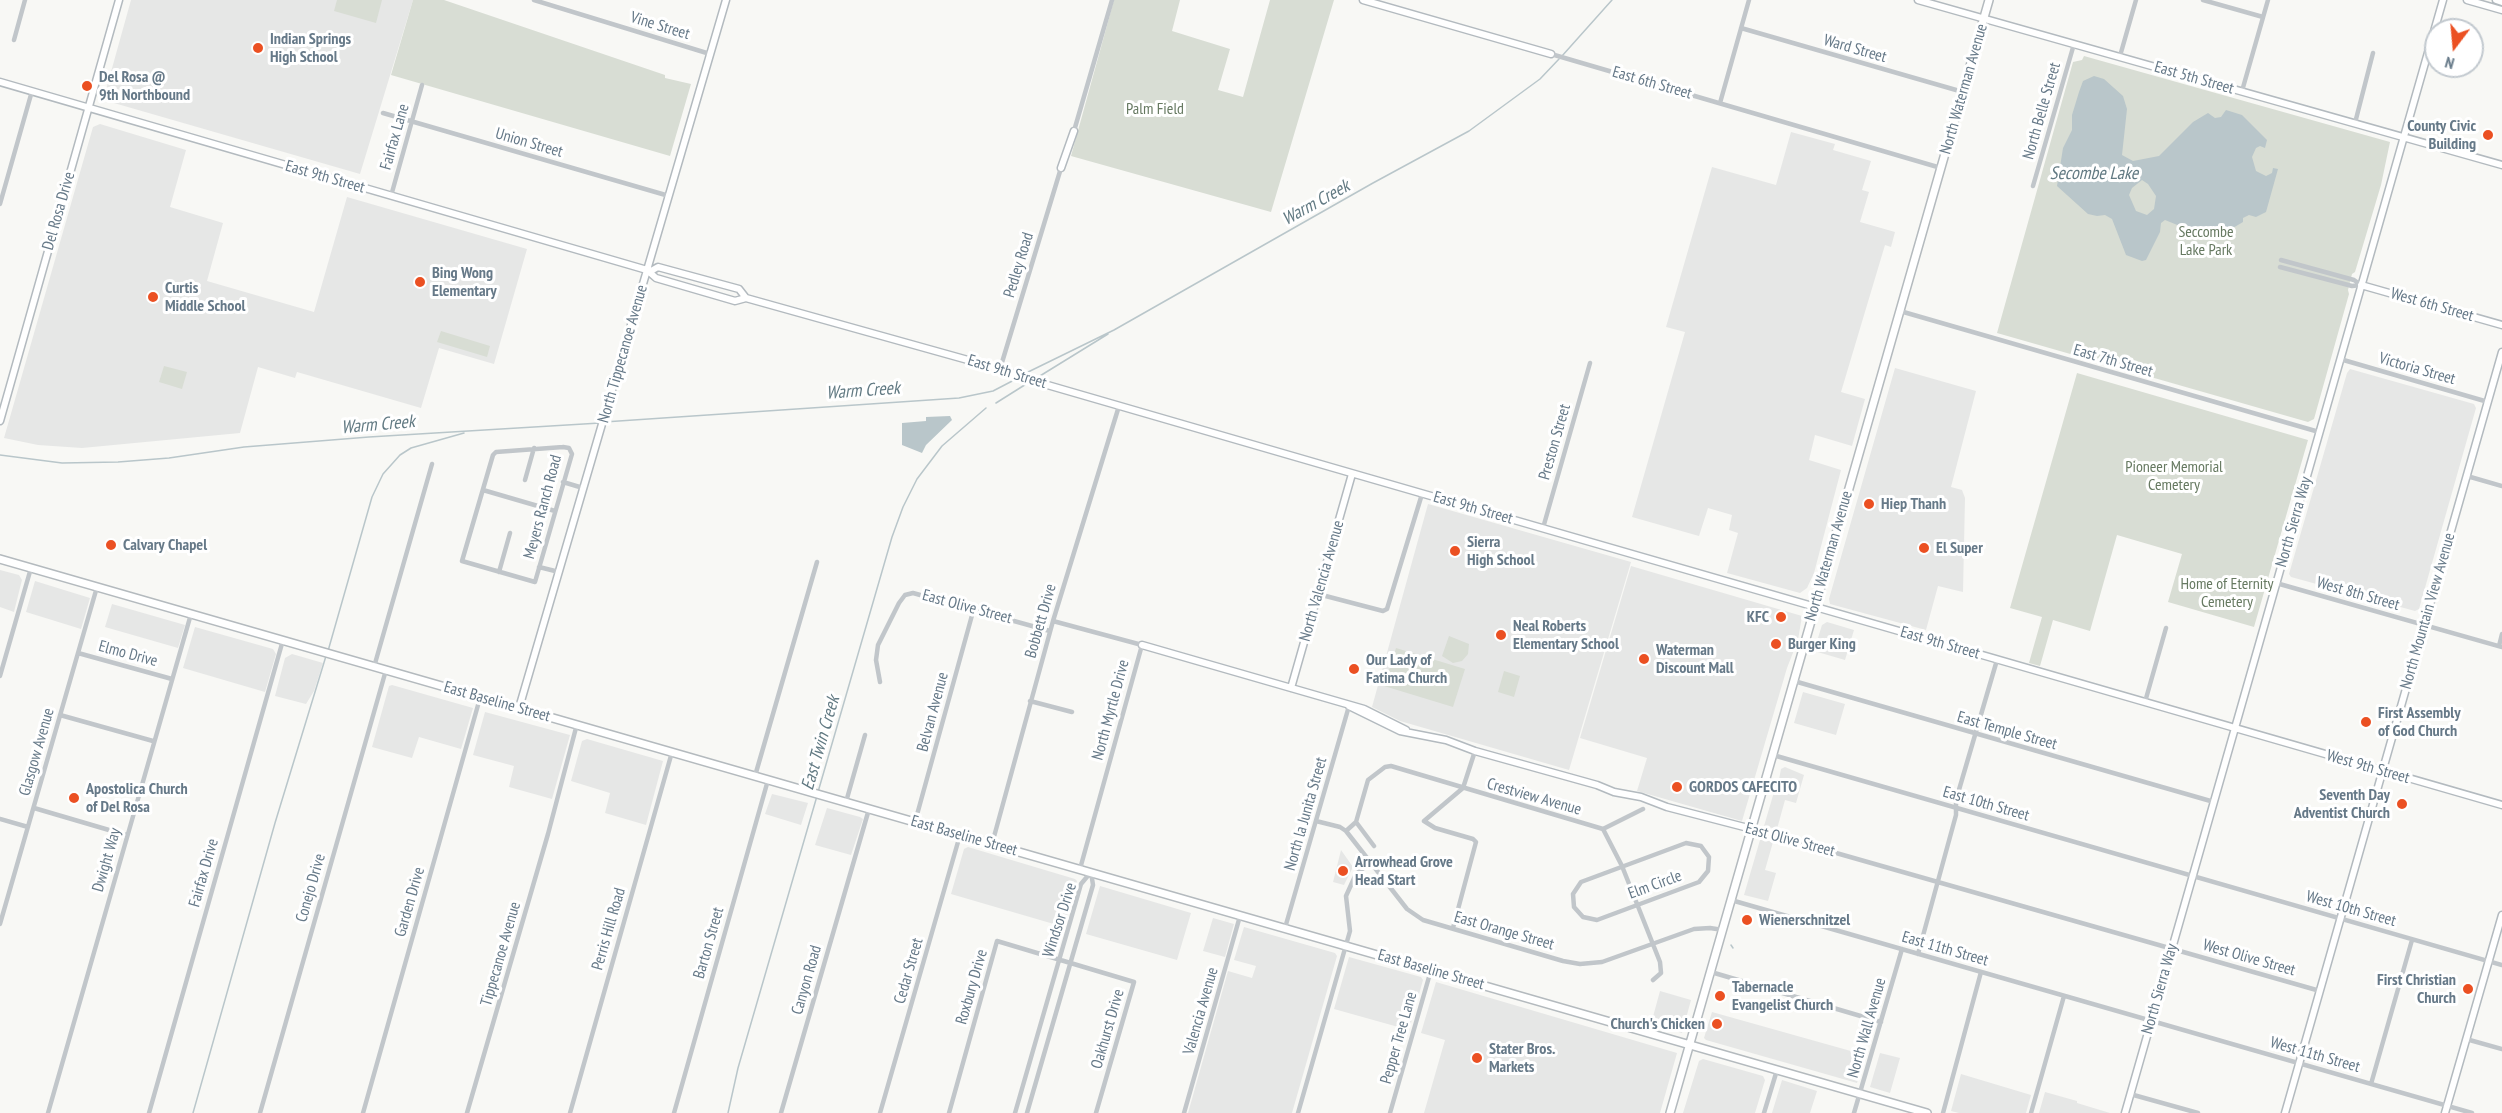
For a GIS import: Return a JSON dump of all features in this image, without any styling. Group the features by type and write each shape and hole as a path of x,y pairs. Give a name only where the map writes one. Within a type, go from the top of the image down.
{"main road":[{"name":"North Waterman Avenue","path":"1670,1113 1989,0"},
{"name":"East Baseline Street","path":"0,559 1927,1113"}],"street":[{"path":"14,40 25,0"},
{"name":"Del Rosa Drive","path":"0,421 119,0"},
{"name":"Vine Street","path":"534,0 710,54"},
{"name":"North Tippecanoe Avenue","path":"519,708 649,270 726,0"},
{"path":"1061,168 1112,0"},
{"name":"East 6th Street","path":"1363,0 1941,168"},
{"path":"1720,103 1749,0"},
{"name":"East 5th Street","path":"1918,0 2502,165"},
{"path":"2120,56 2136,0"},
{"path":"2203,0 2264,17"},
{"path":"2242,91 2268,0"},
{"name":"North Sierra Way","path":"2125,1113 2443,0"},
{"path":"2467,0 2502,10"},
{"path":"2496,0 2502,2"},
{"name":"Ward Street","path":"1741,28 1963,92"},
{"name":"North Belle Street","path":"2033,186 2074,44"},
{"path":"2355,123 2373,53"},
{"name":"East 9th Street","path":"0,82 649,270 656,278 735,301 746,298 1000,369 1352,474 2235,728"},
{"name":"Fairfax Lane","path":"391,196 422,85"},
{"path":"0,204 32,92"},
{"name":"Union Street","path":"383,113 669,196"},
{"name":"Pedley Road","path":"1000,369 1061,168"},
{"path":"2281,260 2354,280 2361,285"},
{"name":"East 9th Street","path":"649,270 658,267 739,289 746,298"},
{"path":"2280,267 2352,286 2361,285"},
{"name":"West 6th Street","path":"2361,285 2502,325"},
{"name":"East 7th Street","path":"1900,311 2319,432"},
{"name":"North Mountain View Avenue","path":"2285,1113 2502,352"},
{"name":"Victoria Street","path":"2340,359 2488,402"},
{"name":"Preston Street","path":"1543,528 1590,363"},
{"name":"Bobbett Drive","path":"992,844 1050,631 1119,406"},
{"name":"Meyers Ranch Road","path":"563,447 569,448 572,454 535,582 462,561 493,455 496,452 534,448 563,447"},
{"path":"525,480 534,448"},
{"path":"374,667 432,464"},
{"name":"North Valencia Avenue","path":"1291,688 1352,474"},
{"path":"2467,476 2502,486"},
{"path":"563,482 584,488"},
{"path":"483,490 555,511"},
{"path":"1318,594 1383,611 1387,609 1422,494"},
{"path":"499,572 510,533"},
{"path":"755,776 817,562"},
{"path":"539,567 559,572"},
{"path":"0,676 31,568"},
{"name":"West 8th Street","path":"2276,583 2500,646"},
{"name":"Glasgow Avenue","path":"0,924 97,587"},
{"name":"East Olive Street","path":"880,682 876,660 878,645 905,595 913,593 931,596 1050,631"},
{"name":"Belvan Avenue","path":"915,822 974,608"},
{"name":"Dwight Way","path":"48,1113 191,614"},
{"name":"North Myrtle Drive","path":"1053,621 1142,645 1080,869"},
{"path":"2145,702 2166,628"},
{"path":"2500,646 2502,634"},
{"name":"Fairfax Drive","path":"149,1113 283,640"},
{"name":"East Olive Street","path":"1142,645 1349,706 1364,708 1408,731 1446,740 1475,752 2172,948"},
{"name":"Elmo Drive","path":"78,653 172,679"},
{"path":"1918,954 1956,815 1956,800 1997,660"},
{"name":"Conejo Drive","path":"260,1113 386,670"},
{"name":"East Temple Street","path":"1794,681 2214,802"},
{"name":"Garden Drive","path":"363,1113 480,698"},
{"path":"1030,701 1072,712"},
{"name":"North la Junita Street","path":"1284,928 1349,706"},
{"path":"60,715 153,741"},
{"name":"Tippecanoe Avenue","path":"468,1113 577,724"},
{"name":"West 9th Street","path":"2235,728 2502,805"},
{"path":"846,802 865,735"},
{"name":"Perris Hill Road","path":"570,1113 672,752"},
{"path":"1316,821 1340,827 1346,831 1356,822 1368,780 1385,767 1391,766 1463,788 1475,752"},
{"name":"East 10th Street","path":"1773,755 2193,876"},
{"name":"Barton Street","path":"674,1113 768,780"},
{"name":"Crestview Avenue","path":"1453,928 1476,842 1473,839 1435,828 1424,821 1463,788 1603,829"},
{"path":"34,808 126,835"},
{"name":"Canyon Road","path":"781,1113 868,809"},
{"path":"1643,809 1603,829 1622,866 1662,968 1655,978"},
{"path":"0,819 28,827"},
{"path":"1356,822 1374,846"},
{"name":"East Orange Street","path":"1346,831 1407,909 1423,920 1580,964 1602,962 1702,927 1723,930"},
{"name":"Cedar Street","path":"880,1113 960,835"},
{"name":"Elm Circle","path":"1686,843 1701,846 1709,857 1708,871 1699,882 1597,920 1583,917 1574,907 1573,894 1581,882 1622,866 1686,843"},
{"path":"1298,1113 1351,924 1346,896 1356,874 1370,863"},
{"name":"Windsor Drive","path":"1015,1113 1081,884 1091,872"},
{"name":"Windsor Drive","path":"1028,1113 1093,885 1091,872"},
{"name":"West 10th Street","path":"2193,876 2502,965"},
{"name":"East 11th Street","path":"1731,900 2151,1021"},
{"path":"2446,1109 2502,915"},
{"name":"Valencia Avenue","path":"1184,1113 1240,916"},
{"path":"2371,1084 2412,940"},
{"name":"Roxbury Drive","path":"949,1113 997,941 1070,963"},
{"name":"West Olive Street","path":"2172,948 2320,991"},
{"name":"North Wall Avenue","path":"1854,1113 1902,949"},
{"name":"Oakhurst Drive","path":"1070,963 1134,982 1096,1113"},
{"name":"Pepper Tree Lane","path":"1390,1113 1431,970"},
{"path":"1711,972 1881,1022"},
{"path":"1943,1113 1982,972"},
{"path":"2031,1113 2064,996"},
{"name":"West 11th Street","path":"2151,1021 2371,1084 2446,1109 2472,1113"},
{"path":"2466,1039 2502,1049"},
{"path":"1764,1113 1777,1070"},
{"path":"1022,1088 1034,1092"},
{"path":"2130,1094 2199,1113"}],"shaded area":[{"name":"Indian Springs High School","path":"131,0 413,0 360,174 107,101 104,97"},
{"name":"Curtis Middle School","path":"100,124 186,150 170,207 223,223 207,281 314,312 347,197 527,249 494,364 439,348 421,408 297,372 295,378 258,367 240,433 82,448 38,445 4,438 93,127"},
{"path":"1791,132 1835,144 1833,150 1871,161 1862,190 1869,192 1860,222 1895,232 1891,247 1885,245 1841,392 1865,399 1852,446 1815,435 1809,460 1841,470 1814,573 1807,588 1800,593 1727,573 1738,533 1729,530 1732,515 1708,508 1699,536 1632,517 1685,332 1666,327 1712,167 1776,185"},
{"path":"1895,368 1976,391 1951,487 1962,490 1965,498 1963,592 1938,586 1926,630 1830,604 1829,599"},
{"path":"2350,369 2474,404 2476,408 2419,609 2415,611 2291,577 2289,574"},
{"name":"Neal Roberts Elementary School","path":"1428,504 1631,562 1569,770 1400,721 1372,707"},
{"path":"1631,566 1802,616 1798,640 1787,668 1742,821 1637,791 1647,758 1580,738"},
{"path":"0,570 19,575 22,580 14,612 0,607"},
{"path":"35,581 90,598 81,629 26,612"},
{"path":"112,604 185,625 178,648 105,627"},
{"path":"1827,622 1854,630 1845,660 1814,651 1822,625"},
{"path":"195,627 273,649 276,654 265,692 183,668"},
{"path":"292,654 323,663 314,691 306,704 275,696 285,658"},
{"path":"389,686 473,708 461,749 419,737 412,758 372,747"},
{"path":"1803,692 1845,704 1836,735 1794,723"},
{"path":"485,712 570,735 552,799 509,787 514,766 473,755"},
{"path":"587,739 663,761 646,825 605,813 610,793 571,781 582,741"},
{"path":"1785,767 1804,775 1796,803 1785,800 1777,829 1764,826 1774,792 1777,790 1781,769"},
{"path":"772,794 808,803 801,825 765,814"},
{"path":"827,808 863,819 851,855 815,845"},
{"path":"1762,839 1773,842 1765,870 1776,873 1768,901 1744,895"},
{"path":"968,847 1075,879 1077,881 1064,927 951,894 964,849"},
{"name":"Arrowhead Grove Head Start","path":"1341,850 1353,867 1344,885 1333,882"},
{"path":"1100,886 1191,913 1177,960 1086,934"},
{"path":"1213,918 1234,924 1225,957 1203,951"},
{"path":"1244,927 1335,953 1337,956 1292,1113 1188,1113 1228,971 1252,978 1256,966 1234,960"},
{"path":"1349,957 1421,977 1423,980 1409,1030 1334,1009"},
{"path":"1436,982 1677,1053 1660,1113 1424,1113 1445,1040 1421,1033"},
{"path":"1660,991 1691,1000 1682,1033 1651,1024"},
{"path":"1712,1012 1865,1055 1857,1083 1706,1040 1704,1038"},
{"path":"1880,1053 1900,1058 1890,1093 1870,1087"},
{"path":"1703,1059 1763,1076 1765,1080 1755,1113 1683,1113 1699,1061"},
{"path":"1961,1074 2031,1095 2026,1113 1951,1111"},
{"path":"1782,1080 1817,1091 1810,1113 1772,1113"},
{"path":"2045,1092 2077,1101 2077,1103 2110,1113 2039,1113"}],"green space":[{"path":"337,0 382,0 376,23 334,11"},
{"path":"413,0 444,0 665,75 665,78 691,84 670,156 391,75"},
{"name":"Palm Field","path":"1114,0 1180,0 1172,31 1230,49 1218,90 1243,97 1270,0 1334,0 1271,212 1071,156"},
{"name":"Seccombe Lake Park","path":"2084,56 2390,142 2381,185 2355,272 2352,274 2349,294 2314,419 2308,422 1997,333 2073,62 2082,60"},
{"path":"441,331 490,346 487,357 437,342"},
{"path":"164,366 187,372 182,389 159,382"},
{"name":"Pioneer Memorial Cemetery","path":"2077,373 2308,440 2254,627 2168,602 2182,554 2117,535 2090,631 2053,620 2040,666 2029,663 2042,617 2010,608"},
{"path":"1449,636 1469,644 1468,654 1462,661 1453,663 1442,656"},
{"path":"1396,648 1465,669 1453,707 1384,686"},
{"path":"1504,671 1520,676 1514,697 1498,692"}],"water":[{"name":"Secombe Lake","path":"2094,76 2104,79 2123,96 2127,109 2122,155 2133,161 2159,156 2193,122 2208,113 2215,118 2221,117 2226,110 2242,115 2267,140 2265,148 2260,146 2256,148 2252,157 2256,171 2266,176 2272,173 2273,168 2278,169 2266,212 2256,217 2249,215 2243,218 2243,222 2216,238 2207,237 2165,220 2161,223 2160,232 2146,260 2142,261 2126,255 2112,219 2105,215 2088,214 2057,186 2063,148 2072,130 2072,115 2083,81","holes":["2142,180 2148,184 2156,196 2154,209 2147,215 2136,211 2129,195 2132,188"]},
{"path":"950,416 952,420 926,445 922,453 902,445 902,423 926,421 926,417"}],"waterway":[{"name":"Warm Creek","path":"1562,56 1612,0"},
{"name":"Warm Creek","path":"1024,374 1114,330 1469,131 1540,79 1559,59"},
{"name":"East Twin Creek","path":"1035,379 1108,334"},
{"name":"Warm Creek","path":"604,422 959,398 993,391 1018,378"},
{"name":"East Twin Creek","path":"996,403 1031,381"},
{"name":"East Twin Creek","path":"818,792 892,537 903,507 917,479 942,446 986,408"},
{"name":"Warm Creek","path":"0,455 62,463 118,462 169,458 244,447 600,423"},
{"path":"328,651 372,497 383,474 400,455 411,448 464,433"},
{"path":"193,1113 275,823 326,656"},
{"name":"East Twin Creek","path":"728,1113 738,1068 817,796"}],"place":[{"name":"Indian Springs High School","path":"258,48"},
{"name":"Del Rosa @ 9th Northbound","path":"87,86"},
{"name":"County Civic Building","path":"2488,135"},
{"name":"Bing Wong Elementary","path":"420,282"},
{"name":"Curtis Middle School","path":"153,297"},
{"name":"Hiep Thanh","path":"1869,504"},
{"name":"Calvary Chapel","path":"111,545"},
{"name":"El Super","path":"1924,548"},
{"name":"Sierra High School","path":"1455,551"},
{"name":"KFC","path":"1781,617"},
{"name":"Neal Roberts Elementary School","path":"1501,635"},
{"name":"Burger King","path":"1776,644"},
{"name":"Waterman Discount Mall","path":"1644,659"},
{"name":"Our Lady of Fatima Church","path":"1354,669"},
{"name":"First Assembly of God Church","path":"2366,722"},
{"name":"GORDOS CAFECITO","path":"1677,787"},
{"name":"Apostolica Church of Del Rosa","path":"74,798"},
{"name":"Seventh Day Adventist Church","path":"2402,804"},
{"name":"Arrowhead Grove Head Start","path":"1343,871"},
{"name":"Wienerschnitzel","path":"1747,920"},
{"name":"First Christian Church","path":"2468,989"},
{"name":"Tabernacle Evangelist Church","path":"1720,996"},
{"name":"Church's Chicken","path":"1717,1024"},
{"name":"Stater Bros. Markets","path":"1477,1058"}],"park label":[{"name":"Home of Eternity Cemetery","path":"2227,593"}]}
